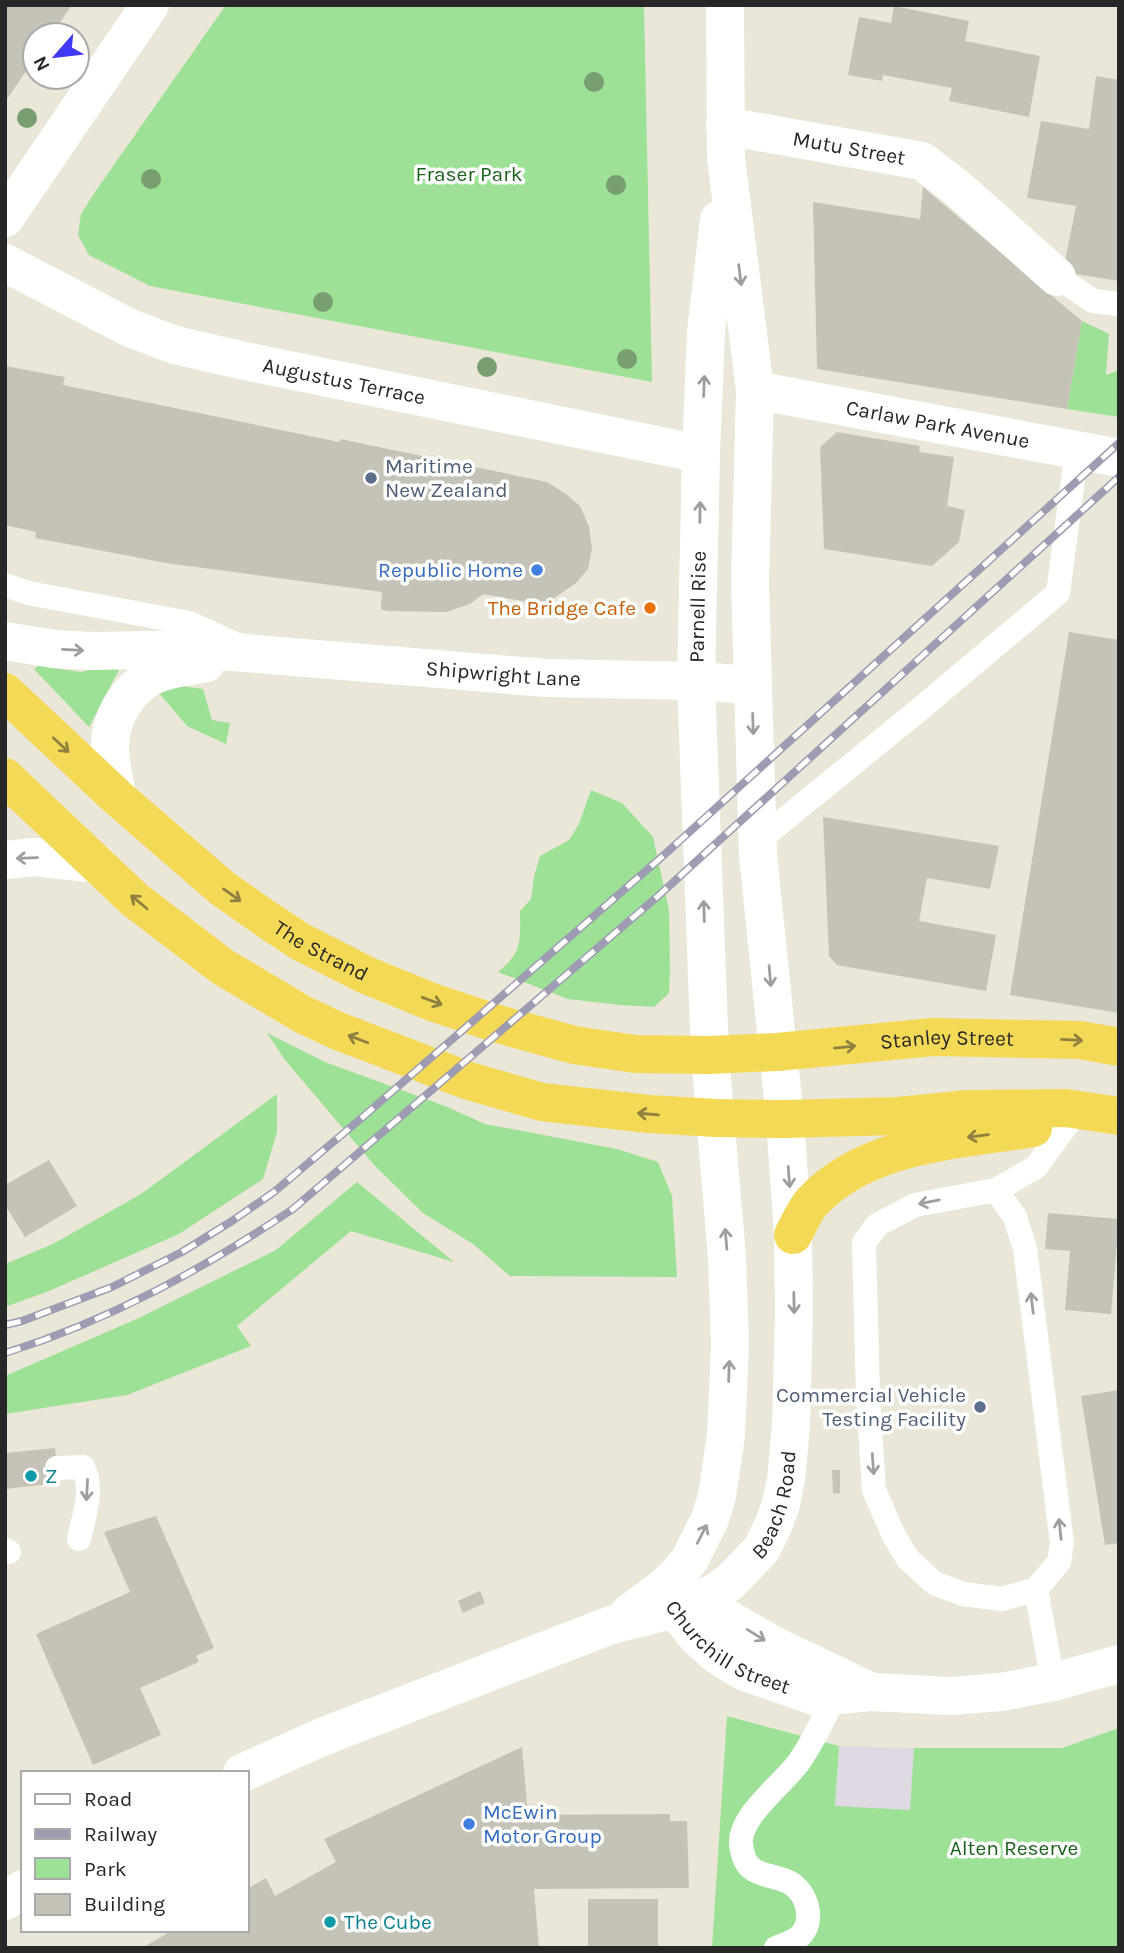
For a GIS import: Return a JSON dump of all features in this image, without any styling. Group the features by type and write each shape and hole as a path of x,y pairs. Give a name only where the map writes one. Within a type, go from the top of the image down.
{"highway":[{"name":"The Strand","path":"5,692 118,799 232,894 301,942 366,975 432,1002 573,1045 635,1054 777,1052"},
{"path":"5,777 135,900 223,967 302,1014 338,1031 469,1081 542,1102 649,1114 716,1118 898,1116 968,1109 1066,1108 1119,1116"},
{"name":"Stanley Street","path":"777,1052 933,1037 1080,1040 1119,1047"},
{"path":"793,1235 810,1204 844,1175 909,1149 1069,1122 1119,1123"}],"main road":[{"path":"5,218 150,5"},
{"name":"Parnell Rise","path":"716,1118 710,1055 696,681 706,332 725,142 725,5"},
{"name":"Parnell Rise","path":"725,142 755,390 750,583 758,841 785,1119"},
{"name":"Mutu Street","path":"725,142 922,161 956,187 1057,277"},
{"name":"Augustus Terrace","path":"5,263 130,328 175,345 701,454"},
{"name":"Carlaw Park Avenue","path":"755,390 1119,458"},
{"name":"Shipwright Lane","path":"5,641 54,649 92,651 197,649 546,678 752,685"},
{"name":"Shipwright Lane","path":"118,799 110,744 118,713 128,697 156,674 256,655"},
{"path":"5,860 34,857 98,864"},
{"name":"Beach Road","path":"678,1599 678,1574 690,1559 710,1519 717,1496 726,1435 730,1345 727,1258 716,1118"},
{"name":"Beach Road","path":"246,1771 322,1737 611,1625 644,1604 714,1592 730,1582 761,1550 781,1504 791,1426 793,1235 785,1119"},
{"name":"Churchill Street","path":"678,1599 773,1645 853,1694 951,1696 1001,1692 1053,1682 1119,1664"},
{"path":"5,1874 21,1887"},
{"path":"5,1901 21,1890"}],"lane":[{"path":"1057,277 1093,302 1119,304"},
{"path":"758,841 1058,593 1077,450"},
{"path":"5,585 28,593 189,623 256,655"},
{"path":"996,1190 1015,1217 1025,1250 1062,1543 1059,1562 1036,1589 1002,1599 962,1594 934,1583 908,1559 894,1536 874,1490 868,1396 864,1243 877,1225 915,1205 996,1190 1036,1167 1069,1122"},
{"path":"57,1468 83,1467 88,1477 89,1494 79,1539"},
{"path":"1036,1589 1053,1682"},
{"path":"776,1948 797,1938 807,1928 809,1909 801,1893 791,1884 751,1868 744,1857 741,1833 748,1820 853,1694"}],"shaded area":[{"path":"839,1746 914,1748 910,1811 835,1806"}],"green space":[{"name":"Fraser Park","path":"226,5 644,5 652,382 150,286 89,255 78,235 81,214"},
{"path":"1082,321 1109,334 1106,375 1119,370 1119,417 1067,409"},
{"path":"116,663 120,668 89,727 34,669 38,666 81,672"},
{"path":"174,685 203,689 212,720 230,723 226,744 187,726 159,693"},
{"path":"591,790 622,803 653,837 669,910 670,969 669,993 654,1007 568,999 498,972 516,952 520,911 531,899 540,856 569,840 579,824"},
{"path":"267,1033 325,1062 445,1106 485,1124 617,1149 658,1162 672,1196 677,1277 510,1276 473,1244 423,1213 375,1166 285,1060"},
{"path":"277,1094 277,1132 263,1179 179,1234 49,1291 5,1307 5,1264 53,1244 141,1194"},
{"path":"357,1182 454,1262 351,1231 237,1326 251,1346 127,1395 5,1414 5,1376 139,1318 276,1250"},
{"name":"Alten Reserve","path":"727,1716 839,1746 835,1806 910,1810 914,1748 1062,1748 1119,1728 1119,1948 712,1948"}],"building":[{"path":"5,5 72,5 61,21 21,21 21,79 5,102"},
{"path":"894,6 969,21 965,41 1040,56 1029,117 949,101 952,88 883,75 882,81 848,75 859,17 891,23"},
{"path":"1096,76 1119,80 1119,281 1063,272 1076,206 1027,198 1041,121 1089,129"},
{"path":"923,187 1082,321 1067,409 817,369 813,202 920,219"},
{"path":"5,366 65,377 63,385 547,482 580,506 589,527 592,549 588,569 576,583 550,601 534,603 483,594 470,604 446,612 387,611 382,610 382,592 166,563 35,538 36,532 5,525"},
{"path":"837,432 920,446 919,452 954,457 947,506 965,510 959,542 932,566 824,549 820,447"},
{"path":"1069,632 1119,640 1119,1013 1010,995"},
{"path":"823,817 999,846 990,889 927,878 919,921 996,935 986,991 837,965 829,956"},
{"path":"49,1160 77,1206 25,1237 5,1205 5,1185"},
{"path":"1048,1213 1119,1219 1111,1314 1065,1310 1070,1251 1045,1249"},
{"path":"1119,1390 1119,1543 1105,1545 1081,1396"},
{"name":"Z","path":"55,1448 59,1483 5,1489 5,1453"},
{"path":"832,1470 840,1470 840,1493 833,1494"},
{"path":"156,1516 214,1648 196,1656 199,1662 140,1688 161,1735 93,1765 36,1634 130,1592 104,1532"},
{"path":"480,1591 485,1603 463,1613 458,1601"},
{"path":"522,1747 528,1815 670,1814 670,1821 687,1821 689,1888 534,1889 539,1948 142,1948 170,1932 248,1932 248,1888 266,1878 275,1896 336,1862 324,1839"},
{"path":"588,1899 658,1899 658,1948 588,1948"}],"railway":[{"path":"5,1325 112,1287 182,1252 274,1192 664,855 1119,443"},
{"path":"5,1353 82,1325 154,1292 224,1253 293,1209 657,897 1119,477"}],"place":[{"name":"Maritime New Zealand","path":"371,478"},
{"name":"Republic Home","path":"537,570"},
{"name":"The Bridge Cafe","path":"650,608"},
{"name":"Commercial Vehicle Testing Facility","path":"980,1407"},
{"name":"Z","path":"31,1476"},
{"name":"McEwin Motor Group","path":"469,1824"},
{"name":"The Cube","path":"330,1922"}]}
